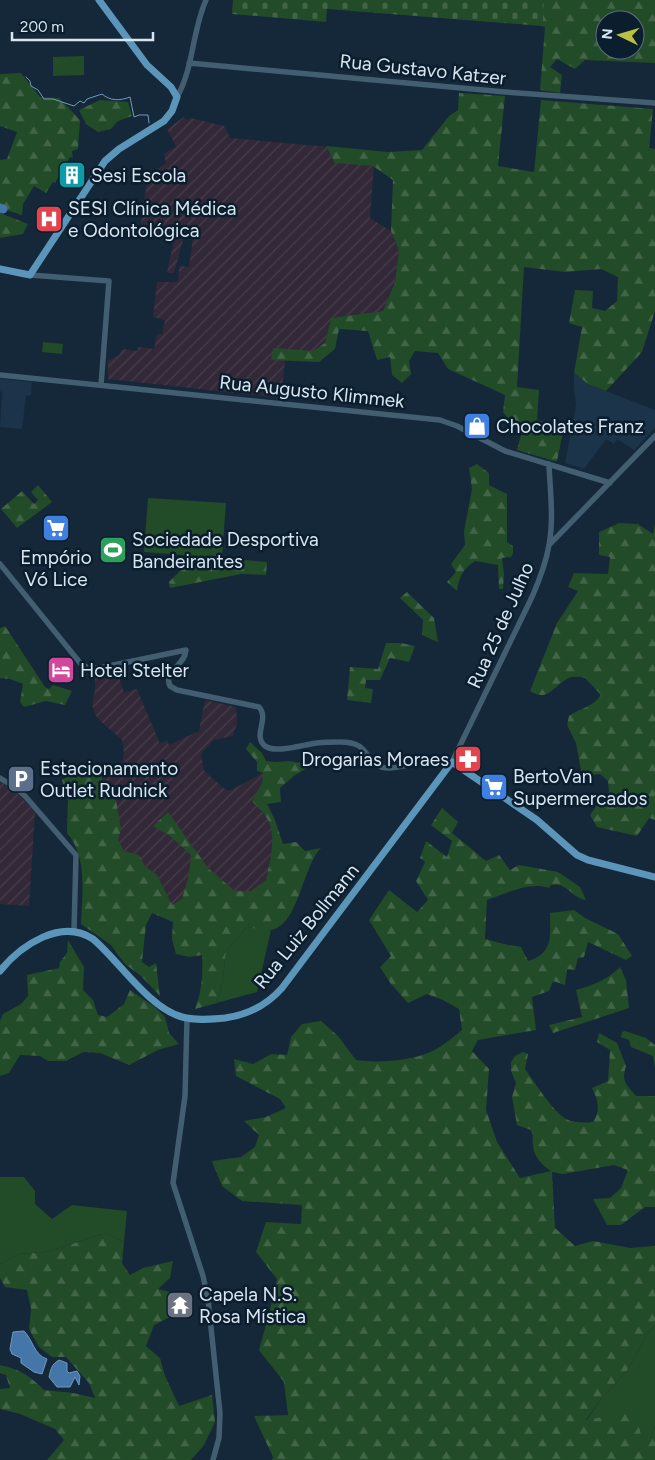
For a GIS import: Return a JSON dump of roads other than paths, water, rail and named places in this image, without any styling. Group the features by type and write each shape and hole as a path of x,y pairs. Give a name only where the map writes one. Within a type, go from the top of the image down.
{"main road":[{"path":"0,270 30,275 105,161 119,149 164,121 172,111 177,98 171,87 147,65 98,0"},
{"path":"452,762 537,820 577,855 588,860 655,877"},
{"name":"Rua Luiz Bollmann","path":"74,931 88,936 100,945 132,980 158,1004 173,1013 188,1018 214,1019 241,1014 266,1002 278,992 452,762"},
{"path":"0,970 20,951 33,942 53,934 74,931"}],"street":[{"path":"177,98 183,86 199,20 206,0"},
{"name":"Rua Gustavo Katzer","path":"189,63 505,92 655,103"},
{"path":"30,275 109,281 101,385"},
{"name":"Rua Augusto Klimmek","path":"0,375 440,420 464,429 506,451 610,483"},
{"path":"549,545 655,436"},
{"name":"Rua 25 de Julho","path":"452,762 532,597 549,545 549,464"},
{"path":"550,528 562,532"},
{"path":"0,564 77,661 84,666 92,668 184,649 186,652 182,662 168,677 170,686 177,690 258,707 263,715 260,738 262,744 267,748 278,749 340,742 358,746 381,768 395,768 441,760 452,762"},
{"path":"0,778 15,787 29,800 76,855 74,931"},
{"path":"188,1018 185,1096 173,1183 203,1276 208,1299 220,1413 219,1438 214,1460"}],"water":[{"path":"24,1331 36,1351 47,1359 42,1374 34,1372 21,1363 21,1358 12,1354 10,1349 13,1332"},
{"path":"59,1360 67,1363 67,1371 69,1373 77,1371 80,1376 79,1385 75,1377 70,1387 57,1387 49,1377 53,1365"}],"waterway":[{"path":"26,77 30,81 31,86 38,90 44,99 53,99 74,106 80,101 84,103 87,99 102,94 115,100 130,97 134,117 148,115 149,123"}],"place":[{"name":"Sesi Escola","path":"72,175"},
{"name":"SESI Clínica Médica e Odontológica","path":"49,219"},
{"name":"Chocolates Franz","path":"477,426"},
{"name":"Empório Vó Lice","path":"56,528"},
{"name":"Sociedade Desportiva Bandeirantes","path":"113,550"},
{"name":"Hotel Stelter","path":"61,670"},
{"name":"Drogarias Moraes","path":"468,759"},
{"name":"Estacionamento Outlet Rudnick","path":"21,779"},
{"name":"BertoVan Supermercados","path":"494,787"},
{"name":"Capela N.S. Rosa Mística","path":"180,1305"}]}
